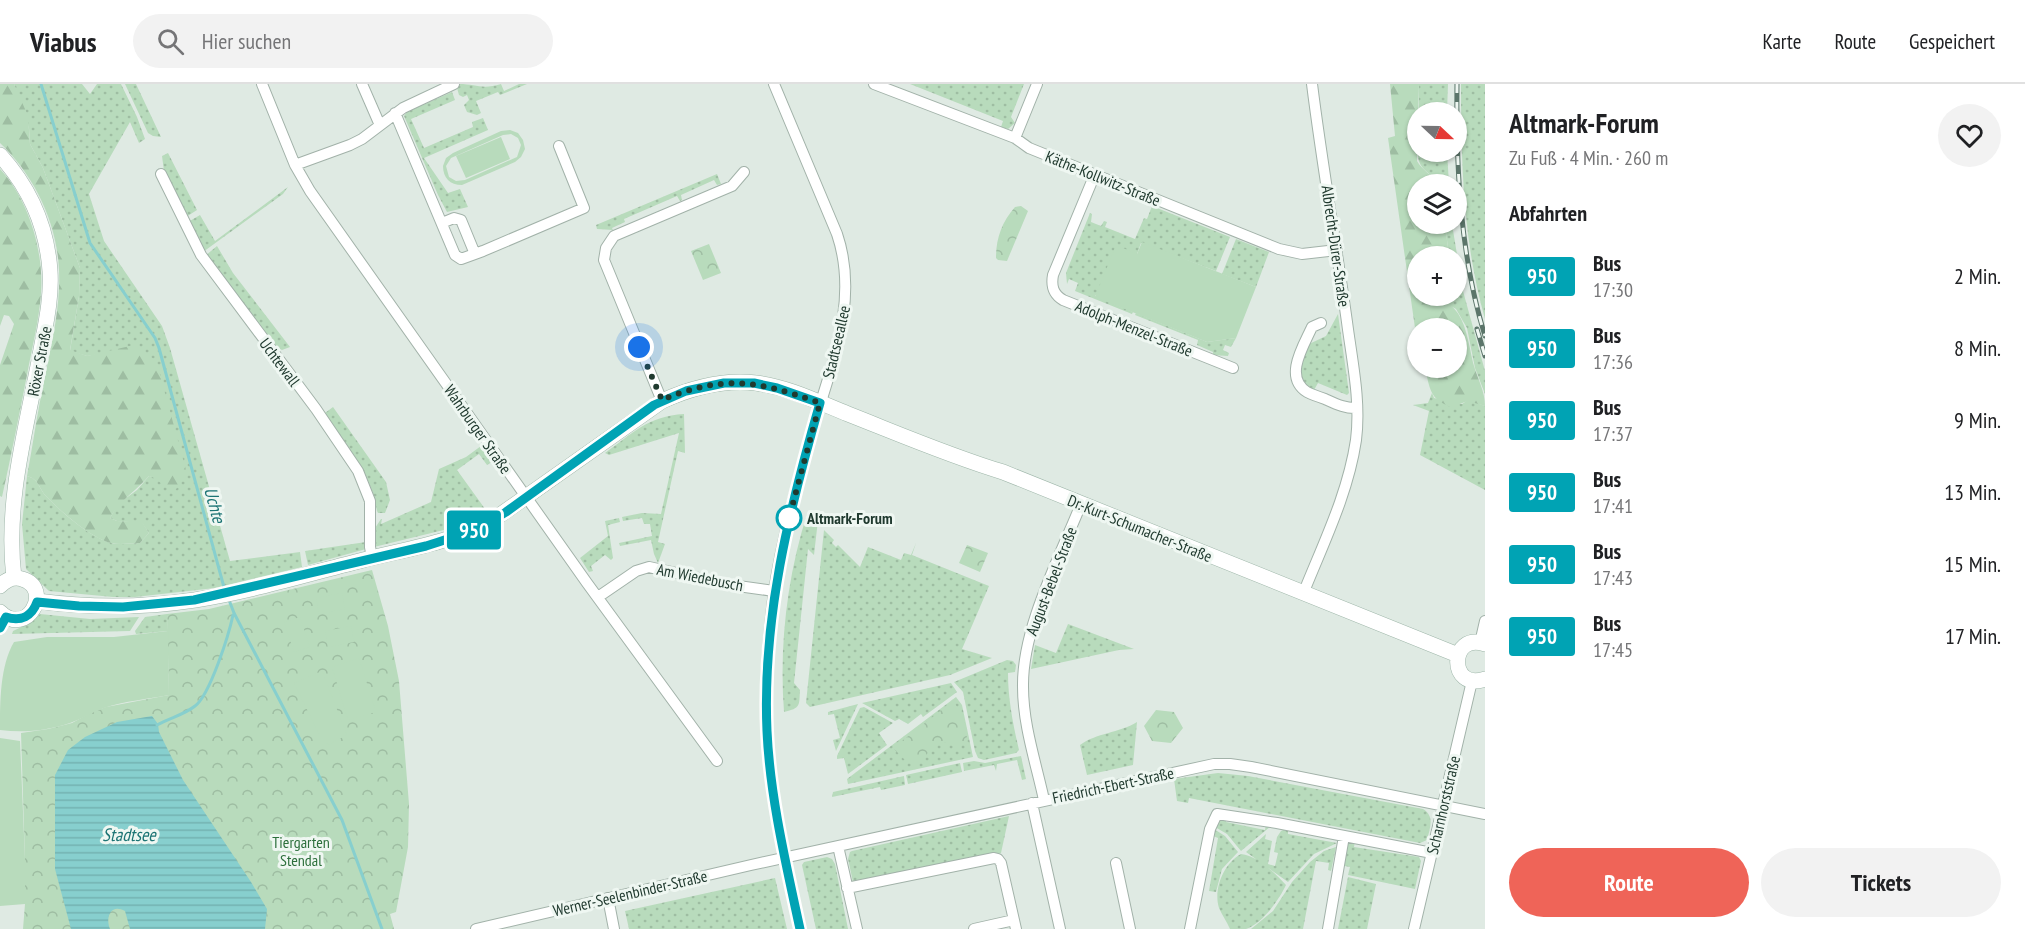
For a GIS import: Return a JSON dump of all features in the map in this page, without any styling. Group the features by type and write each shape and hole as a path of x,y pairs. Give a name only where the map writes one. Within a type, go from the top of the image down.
{"street":[{"name":"Wahrburger Straße","path":"262,84 295,165 310,192 717,761"},
{"path":"362,84 380,123"},
{"path":"295,165 362,139 395,113 454,84"},
{"name":"Stadtseeallee","path":"774,84 832,220 842,248 847,282 843,322 786,530 774,591 768,661 767,732 784,857 800,929"},
{"name":"Käthe-Kollwitz-Straße","path":"874,84 1015,138 1029,148 1279,249 1302,254 1337,250"},
{"path":"1015,138 1037,84"},
{"name":"Albrecht-Dürer-Straße","path":"1302,594 1346,486 1356,437 1357,408 1337,250 1312,84"},
{"path":"395,113 458,258 475,254 584,208 559,146"},
{"name":"Röxer Straße","path":"0,156 22,183 39,219 47,247 50,281 48,314 12,503 11,548 14,578"},
{"path":"662,400 604,261 606,249 614,236 732,186 744,172"},
{"name":"Uchtewall","path":"161,174 201,255 316,409 358,471 370,501 372,558"},
{"name":"Adolph-Menzel-Straße","path":"1095,174 1053,275 1055,293 1063,300 1233,368"},
{"path":"442,223 454,218 461,220 475,254"},
{"name":"Albrecht-Dürer-Straße","path":"1321,323 1312,327 1299,354 1296,378 1299,385 1307,392 1345,407 1357,408"},
{"name":"Dr.-Kurt-Schumacher-Straße","path":"37,602 123,607 170,603 236,592 426,546 458,536 493,520 662,400 707,386 741,383 767,385 820,403 954,457 1003,472 1458,656"},
{"name":"August-Bebel-Straße","path":"1044,800 1025,712 1023,689 1025,660 1033,626 1081,504"},
{"name":"Am Wiedebusch","path":"598,597 636,571 649,567 731,585 774,591"},
{"path":"0,586 14,578 25,580 31,584 37,602 32,612 26,617 2,619"},
{"path":"1478,680 1460,672 1457,664 1458,656 1465,646 1471,643 1483,643 1485,621"},
{"name":"Scharnhorststraße","path":"1414,929 1443,805 1478,680"},
{"name":"Friedrich-Ebert-Straße","path":"784,857 1198,767 1230,764 1485,814"},
{"path":"1032,803 1044,866 1060,929"},
{"path":"1190,929 1210,830 1217,814 1233,815 1432,853"},
{"path":"1328,929 1344,836"},
{"path":"837,846 857,929"},
{"name":"Werner-Seelenbinder-Straße","path":"476,929 784,857"},
{"path":"847,888 998,859 1001,863 1015,925 974,929"},
{"path":"1116,863 1130,929"},
{"path":"608,898 615,929"}],"green space":[{"path":"0,84 14,84 28,116 30,144 43,168 80,268 79,296 70,350 87,356 130,346 156,360 186,470 179,486 174,491 149,476 123,501 110,518 117,521 142,522 149,533 140,543 114,544 95,536 60,509 31,477 27,476 55,323 59,267 52,227 45,208 26,173 0,143"},
{"path":"14,84 82,84 90,94 97,84 121,84 145,139 139,143 130,122 89,194 104,241 162,326 230,561 300,552 302,567 215,588 135,597 49,591 26,569 22,524 27,476 31,477 60,509 85,530 103,540 121,544 140,543 149,533 142,523 117,521 110,518 118,504 137,490 149,476 155,477 101,354 87,356 70,351 79,296 80,268 43,168 30,144 29,128"},
{"path":"125,84 136,84 161,137 148,133"},
{"path":"459,84 484,87 501,84 504,91 519,84 527,84 500,95 498,92 476,101 481,113 477,115 467,112 464,105 469,100 467,95 463,97 459,95 457,88"},
{"path":"910,84 1024,84 1011,117 1015,123 1008,129 1001,127 1003,121"},
{"path":"1390,84 1419,84 1419,102 1407,102 1407,162 1418,162 1429,174 1407,174 1407,234 1446,234 1448,246 1407,246 1407,272 1388,138 1395,136"},
{"path":"1419,84 1448,84 1447,102 1419,102"},
{"path":"1461,84 1485,84 1485,319 1468,232 1467,174 1463,174 1463,162 1467,162 1467,102 1461,102"},
{"path":"452,92 455,100 411,119 424,148 473,127 472,122 483,118 488,130 424,158 448,193 460,189 468,207 447,212 404,116 407,112"},
{"path":"510,130 518,133 525,149 521,157 515,162 462,185 448,180 443,170 446,158 501,131","holes":["511,134 518,138 521,145 517,157 465,180 456,181 449,177 446,166 451,158 503,135"]},
{"path":"501,137 510,159 466,178 456,156"},
{"path":"168,153 197,210 186,217 164,171 162,156"},
{"path":"1419,162 1448,162 1448,174 1428,174"},
{"path":"0,169 27,211 37,244 41,277 37,324 2,497 0,496 0,365 14,324 9,316 4,315 0,326"},
{"path":"717,174 721,184 717,185 714,180 681,195 682,200 680,201 677,196 624,219 625,222 612,228 613,230 597,229 596,225"},
{"path":"288,187 283,194 203,252 188,222 200,215 215,241"},
{"path":"1021,206 1028,211 1007,261 998,260 996,251 1001,231 1015,207"},
{"path":"1152,206 1230,237 1216,271 1141,243 1137,254 1095,296 1133,312 1132,314 1075,291 1078,283 1069,279 1067,284 1066,273 1090,213 1092,214 1091,222 1101,226 1104,221 1107,222 1105,227 1135,239"},
{"path":"1446,234 1454,234 1456,246 1448,246"},
{"path":"1236,239 1269,252 1256,287 1222,274"},
{"path":"1142,242 1256,287 1236,338 1207,342 1095,297 1116,245 1137,254"},
{"path":"709,244 721,273 703,280 691,251"},
{"path":"217,246 233,273 290,347 282,350 272,345 205,256"},
{"path":"1412,306 1451,306 1460,318 1414,318"},
{"path":"1450,306 1467,306 1485,371 1485,394 1475,368 1467,318 1461,318 1456,309"},
{"path":"1136,313 1207,342 1236,338 1231,347 1225,345 1223,350 1229,353 1228,356 1213,355 1213,352 1197,345 1198,340 1135,315"},
{"path":"1338,314 1349,393 1347,395 1318,383 1314,390 1303,381 1300,370 1307,345 1326,336"},
{"path":"1467,335 1474,366 1483,390 1485,406 1468,401 1451,407 1438,400 1428,378 1467,378"},
{"path":"1432,393 1434,398 1462,404 1468,400 1485,406 1485,490 1420,455 1429,411 1413,405 1428,403"},
{"path":"333,407 386,482 390,500 385,513 378,513 366,476 325,413"},
{"path":"684,414 685,453 678,451 658,542 665,544 658,563 651,540 620,546 619,543 652,536 650,524 644,524 642,518 623,521 622,517 642,513 661,514 679,433 609,455 605,453 651,422 671,415"},
{"path":"481,446 492,462 487,465 479,454 457,470 488,513 456,527 374,547 375,528 381,519 381,524 431,502 439,469 466,457"},
{"path":"807,514 818,520 814,555 808,549 794,683 800,690 799,700 796,708 784,712 783,662 786,612 794,562"},
{"path":"619,518 620,522 608,525 613,558 611,560 605,555 591,566 593,571 589,572 580,558 608,536 605,521"},
{"path":"824,530 834,540 832,543 836,547 838,545 860,567 868,547 901,560 904,553 911,555 916,543 912,555 989,586 962,649 992,658 950,675 810,707 806,703"},
{"path":"366,542 366,549 308,565 305,551"},
{"path":"967,545 988,553 980,572 959,563"},
{"name":"Tiergarten Stendal","path":"372,570 388,626 399,681 409,804 408,847 396,912 390,914 394,929 23,929 25,859 21,733 72,723 106,707 169,695 167,614 209,609"},
{"path":"342,593 345,609 319,614 316,598"},
{"path":"40,614 90,619 139,617 130,631 12,634 13,631 32,622"},
{"path":"167,614 168,631 136,634 135,631 145,617"},
{"path":"300,617 310,647 294,652 284,622"},
{"path":"1068,624 1134,649 1119,650 1031,669 1035,645 1056,653"},
{"path":"351,626 354,642 328,647 325,631"},
{"path":"168,631 169,695 112,706 44,730 0,730 3,673 14,642 47,637 114,637"},
{"path":"359,658 376,712 348,720 332,667"},
{"path":"1007,660 1013,661 1016,665 1015,672 1008,673 1008,683 1019,750 1016,753 984,760 978,758 975,751 963,692 954,682"},
{"path":"322,671 347,735 328,745 318,732 294,683"},
{"path":"951,683 957,692 923,717 921,714 908,724 899,719 895,721 862,703"},
{"path":"956,697 962,705 973,757 848,784 847,779"},
{"path":"953,701 966,725 966,741 959,744 944,742 936,744 920,763 906,761 893,748"},
{"path":"858,704 836,751 833,740 840,738 834,714 828,715 828,712"},
{"path":"864,707 893,723 879,733 887,745 848,774 844,758 837,759 837,756 860,708"},
{"path":"1156,710 1174,712 1183,728 1171,743 1152,741 1144,726"},
{"path":"1137,722 1133,765 1087,775 1080,745"},
{"path":"0,738 20,741 25,904 0,906"},
{"path":"1021,756 1026,779 1022,780 1017,760 997,764 996,771 994,765 964,771 963,763 974,761 985,763"},
{"path":"960,763 962,772 908,784 906,775"},
{"path":"1218,773 1248,776 1423,809 1430,819 1427,840 1420,843 1189,798 1188,803 1177,801 1174,779"},
{"path":"904,776 905,785 881,790 880,787 832,797 833,792"},
{"path":"1009,816 1001,853 865,882 853,882 848,859 852,851"},
{"path":"1226,817 1226,822 1265,830 1266,824 1271,826 1241,851 1227,834 1215,827 1218,819"},
{"path":"1288,828 1288,834 1337,843 1314,854 1288,882 1246,852 1266,834 1265,839 1272,841 1268,864 1275,866 1278,853 1274,852 1277,837 1281,831"},
{"path":"1214,829 1225,836 1238,852 1222,869 1216,892 1209,891 1218,838 1213,836"},
{"path":"1355,841 1354,847 1419,857 1421,861 1415,889 1348,875 1350,867 1340,865 1345,844"},
{"path":"1336,847 1331,871 1328,870 1329,863 1316,861 1303,929 1251,929 1273,911 1292,882 1310,862 1324,851"},
{"path":"1241,854 1260,862 1286,885 1279,898 1258,922 1246,929 1230,929 1219,908 1219,885 1225,870"},
{"path":"827,857 835,864 848,929 816,929 802,865 804,862"},
{"path":"1348,877 1376,884 1367,929 1338,929"},
{"path":"775,878 787,929 629,929 625,911"}],"water":[{"name":"Stadtsee","path":"152,716 158,724 159,732 183,780 267,909 265,929 130,929 125,911 116,909 110,912 108,920 110,929 71,929 55,869 55,775 68,750 85,737 117,722"}],"waterway":[{"name":"Uchte","path":"41,84 90,243 155,338 159,348 225,591"},
{"name":"Uchte","path":"229,600 342,820 382,929"},
{"path":"157,725 186,712 201,700 218,664 233,615"}],"railway":[{"path":"1457,84 1457,147 1461,211 1470,274 1485,336"},
{"path":"1477,329 1485,356"}],"bus line":[{"name":"950","path":"0,628 6,617 22,619 29,615 37,602 123,607 194,600 406,551 451,538 480,527 506,512 654,405 686,391 724,383 754,383 777,388 820,403 781,553 772,607 766,708 773,788 781,840 800,929"}],"place":[{"name":"Altmark-Forum","path":"789,518"}],"route":[{"path":"639,347 662,400 707,386 724,383 754,383 767,385 820,403 789,518"}]}
